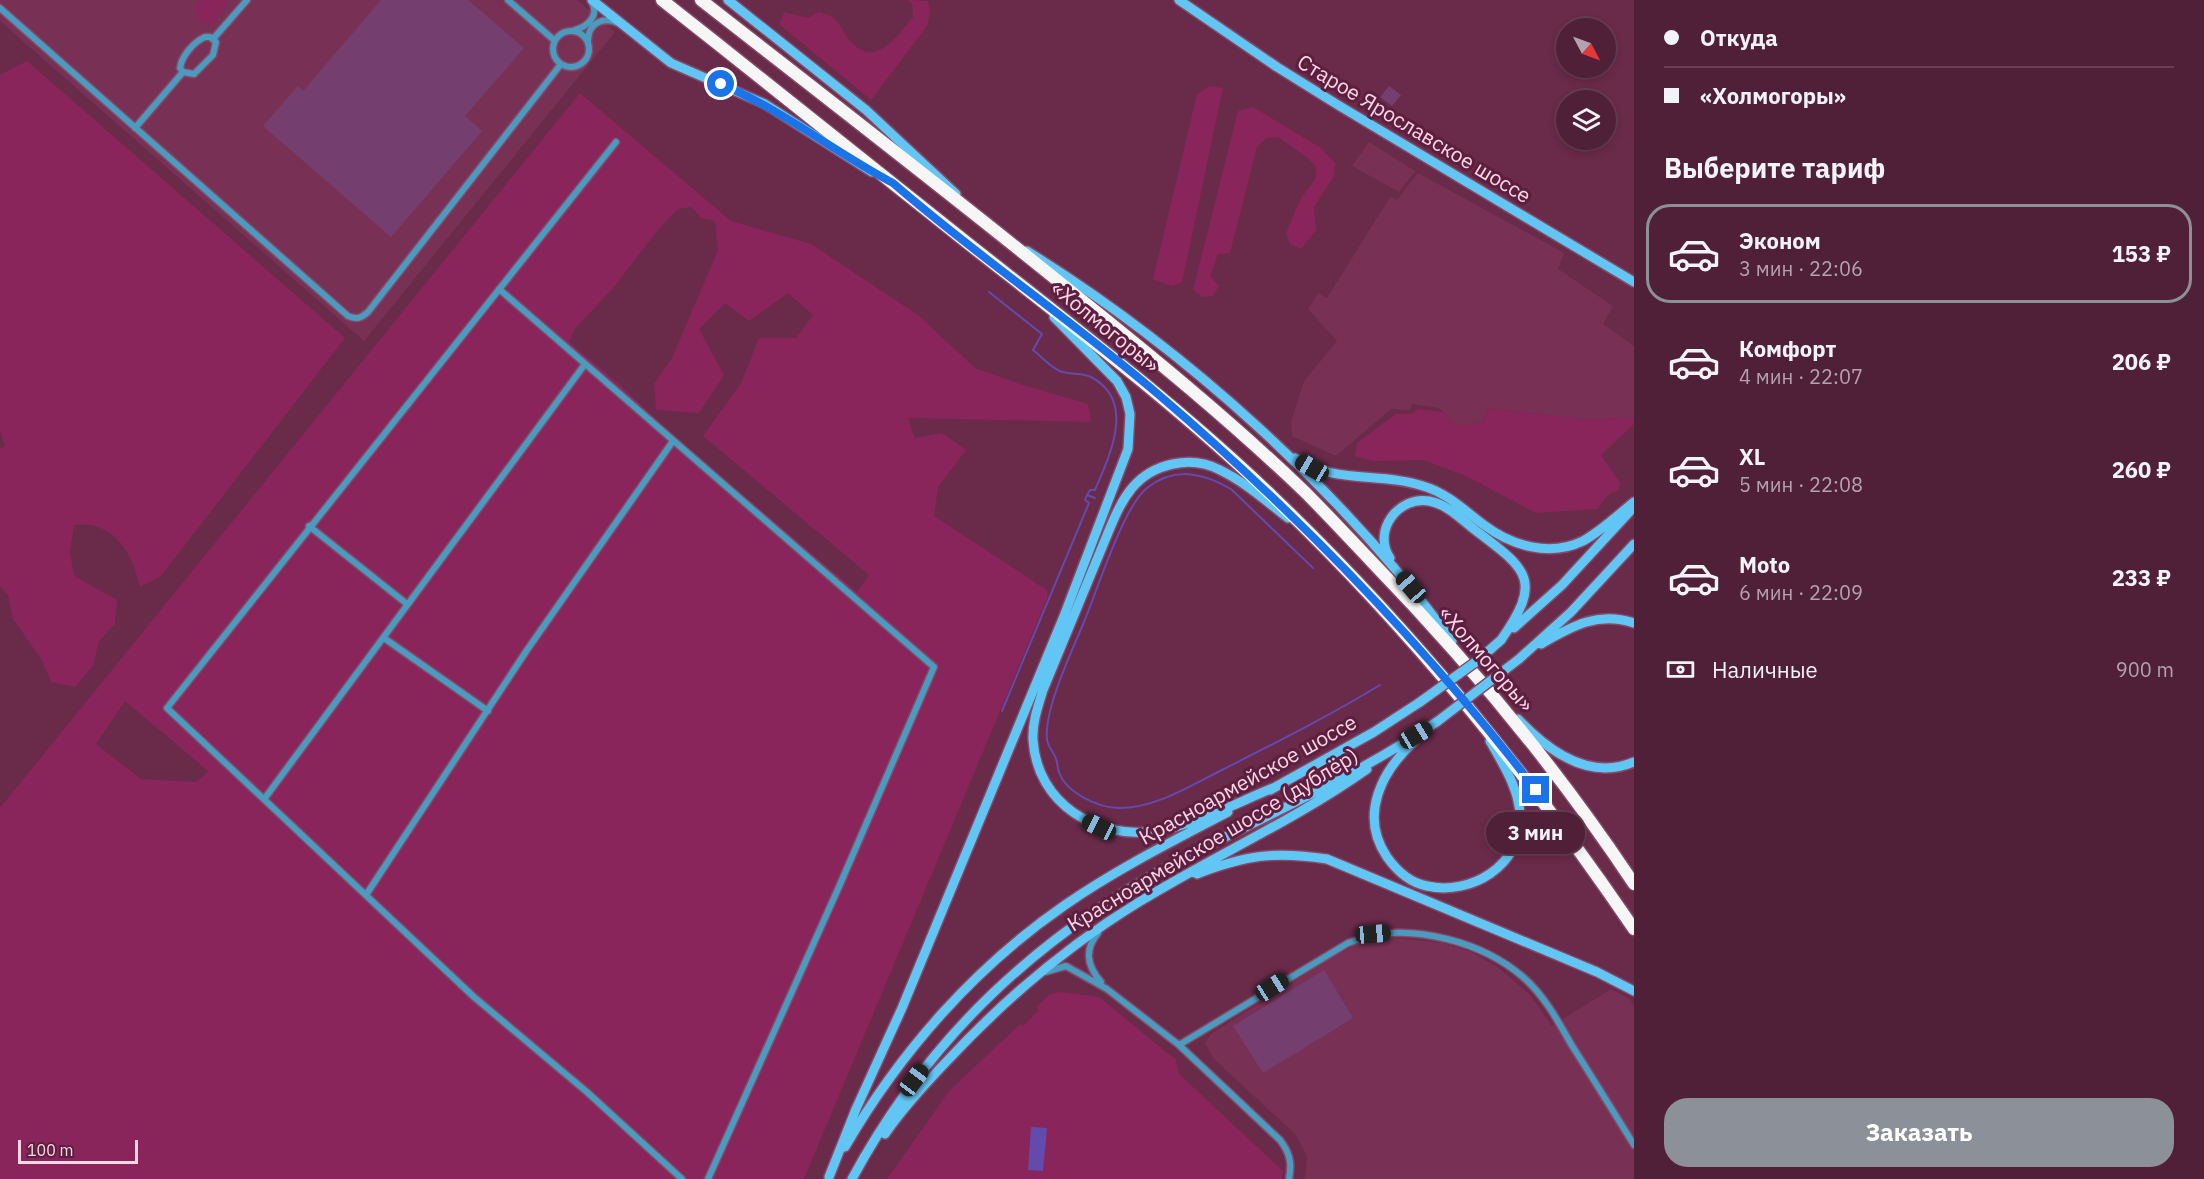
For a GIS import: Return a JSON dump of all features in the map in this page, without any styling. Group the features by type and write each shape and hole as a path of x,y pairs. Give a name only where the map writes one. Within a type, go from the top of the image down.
{"highway":[{"name":"«Холмогоры»","path":"662,0 1156,393 1233,459 1320,542 1460,695 1565,828 1634,929"},
{"name":"«Холмогоры»","path":"701,0 999,233 1191,390 1305,493 1431,623 1480,678 1539,753 1634,884"}],"main road":[{"path":"591,0 671,63 765,104 849,159 893,183"},
{"path":"728,0 866,110 928,166 983,221"},
{"name":"Старое Ярославское шоссе","path":"1179,0 1277,67 1338,105 1634,282"},
{"path":"999,233 1132,321 1206,382 1275,445 1358,527 1399,573 1480,678 1524,725 1562,755 1580,764 1615,767 1634,762"},
{"path":"829,1178 1064,616 1128,449 1130,414 1126,397 1118,381 1016,280"},
{"path":"1275,445 1326,474 1405,481 1438,491 1486,527 1530,548 1567,546 1584,540 1634,502"},
{"path":"1273,788 1195,820 1158,831 1121,832 1099,827 1080,818 1066,807 1040,774 1033,739 1035,717 1043,690 1114,520 1133,486 1147,474 1181,462 1200,463 1219,469 1242,483 1320,542"},
{"path":"1399,573 1387,554 1384,544 1384,534 1392,515 1408,503 1419,501 1437,504 1451,511 1506,554 1517,564 1523,576 1526,591 1525,602 1501,640"},
{"name":"Красноармейское шоссе","path":"829,1178 875,1099 911,1051 942,1013 988,967 1064,905 1109,876 1374,732 1468,668 1562,585 1634,507"},
{"name":"Красноармейское шоссе","path":"852,1179 872,1142 928,1062 994,990 1033,956 1076,923 1116,897 1435,723 1521,657 1571,612 1634,544"},
{"path":"1521,657 1565,630 1588,620 1620,619 1634,623"},
{"path":"1435,723 1405,750 1385,774 1377,793 1373,814 1376,835 1382,850 1393,866 1407,878 1426,886 1447,889 1467,886 1484,879 1506,859 1519,835 1520,817 1517,797 1508,775 1490,740 1460,695"},
{"name":"Красноармейское шоссе (дублёр)","path":"852,1179 890,1126 928,1082 978,1028 1033,976 1112,919 1164,887 1332,794 1400,744"},
{"path":"1164,887 1226,863 1260,855 1293,854 1327,859 1597,972 1634,991"}],"street":[{"path":"213,39 247,0"},
{"path":"508,0 554,40"},
{"path":"591,0 594,15 586,26 563,32 554,40 553,53 561,64 569,67 582,63 589,51 590,30 597,22 607,20 622,25"},
{"path":"0,8 348,316 361,318 561,64"},
{"path":"575,30 582,34 588,42"},
{"path":"183,72 180,68 181,62 198,40 205,37 213,39"},
{"path":"183,72 194,74 213,55 216,47 213,39"},
{"path":"135,128 183,72"},
{"path":"616,142 309,526 167,708 474,997 587,1092 682,1179"},
{"path":"499,289 934,667 838,889 708,1179"},
{"path":"265,798 585,364"},
{"path":"366,895 527,650 673,441"},
{"path":"309,526 407,604"},
{"path":"384,638 488,711"},
{"path":"1107,989 1093,973 1088,961 1088,950 1099,931 1112,919"},
{"path":"1179,1045 1348,943 1373,934 1397,932 1426,934 1479,949 1500,960 1524,978 1557,1019 1634,1144"},
{"path":"1033,976 1066,966 1107,989 1179,1045 1281,1140 1289,1153 1291,1167 1289,1179"}],"shaded area":[{"path":"0,0 577,0 615,32 364,341 0,21"},
{"path":"201,0 227,0 214,23 210,25 198,20 194,8"},
{"path":"908,0 928,1 930,13 927,26 871,100 779,24 784,12 808,18 818,12 837,21 857,47 866,52 875,51 892,42 913,17 912,4"},
{"path":"27,61 345,338 161,576 140,587 131,560 115,537 95,526 74,525 70,552 74,576 117,600 115,624 99,641 93,666 75,687 51,682 42,660 13,619 8,595 0,586 0,448 5,447 0,430 0,75"},
{"path":"1210,86 1223,88 1182,282 1171,286 1153,279 1197,94"},
{"path":"580,93 731,221 811,244 918,315 975,368 1088,404 1091,422 908,418 915,438 942,433 966,450 938,487 934,516 1047,590 1047,599 804,1179 0,1179 0,808","holes":["692,207 701,218 715,221 718,250 672,358 654,384 656,410 699,413 724,375 699,329 725,303 749,321 788,293 813,315 796,338 759,338 741,383 703,436 869,575 857,592 679,441 617,382 569,342 575,329 614,287 657,231 678,209","125,701 208,771 197,782 141,779 96,744"]},
{"path":"1253,107 1321,148 1335,163 1334,176 1314,207 1316,230 1301,249 1290,244 1286,233 1301,198 1316,178 1316,167 1308,158 1278,137 1266,138 1257,147 1230,253 1218,254 1210,276 1219,286 1213,296 1202,297 1193,290 1238,111"},
{"path":"1369,142 1415,171 1399,192 1352,166"},
{"path":"1418,173 1564,253 1558,269 1613,306 1603,324 1634,346 1634,417 1590,420 1488,408 1483,422 1456,425 1439,408 1412,404 1410,410 1391,409 1336,456 1292,436 1291,422 1304,381 1337,341 1308,309 1318,293 1327,298 1390,197 1397,200"},
{"path":"1488,408 1590,420 1634,417 1634,424 1601,455 1620,483 1618,491 1609,495 1597,509 1536,513 1464,475 1423,460 1373,461 1355,456 1357,443 1396,414 1411,414 1418,409 1443,412 1456,425 1470,425 1483,422"},
{"path":"1387,937 1443,943 1471,952 1499,968 1530,995 1552,1026 1611,989 1630,999 1634,1006 1634,1179 1305,1179 1307,1156 1295,1134 1213,1058 1205,1043 1211,1034 1329,959 1358,944"},
{"path":"1060,992 1099,997 1176,1060 1179,1074 1283,1171 1282,1179 887,1179 949,1091 1020,1024 1023,1026 1039,1010 1036,1007 1050,994"},
{"path":"1031,1127 1047,1128 1043,1171 1028,1170"}],"building":[{"path":"381,0 468,0 524,48 465,116 482,131 391,237 263,126 298,86 303,91"},
{"path":"1389,86 1401,95 1392,106 1380,97"},
{"path":"1324,970 1353,1018 1263,1073 1233,1026"}],"waterway":[{"path":"989,292 1042,334 1033,350 1059,371 1091,377 1105,387 1113,400 1116,430 1112,446 1095,490 1090,490 1087,495"},
{"path":"1313,568 1231,489 1220,483 1200,476 1178,474 1157,481 1147,488 1138,498 1120,531 1054,696 1047,727 1047,739 1063,780 1076,793 1102,805 1119,808 1147,804 1199,782 1380,685"},
{"path":"1087,495 1095,498"},
{"path":"1002,711 1089,503 1085,500 1087,495"}],"route":[{"path":"721,84 765,104 849,159 893,183 1156,393 1225,452 1320,542 1365,589 1448,682 1536,790"}]}
